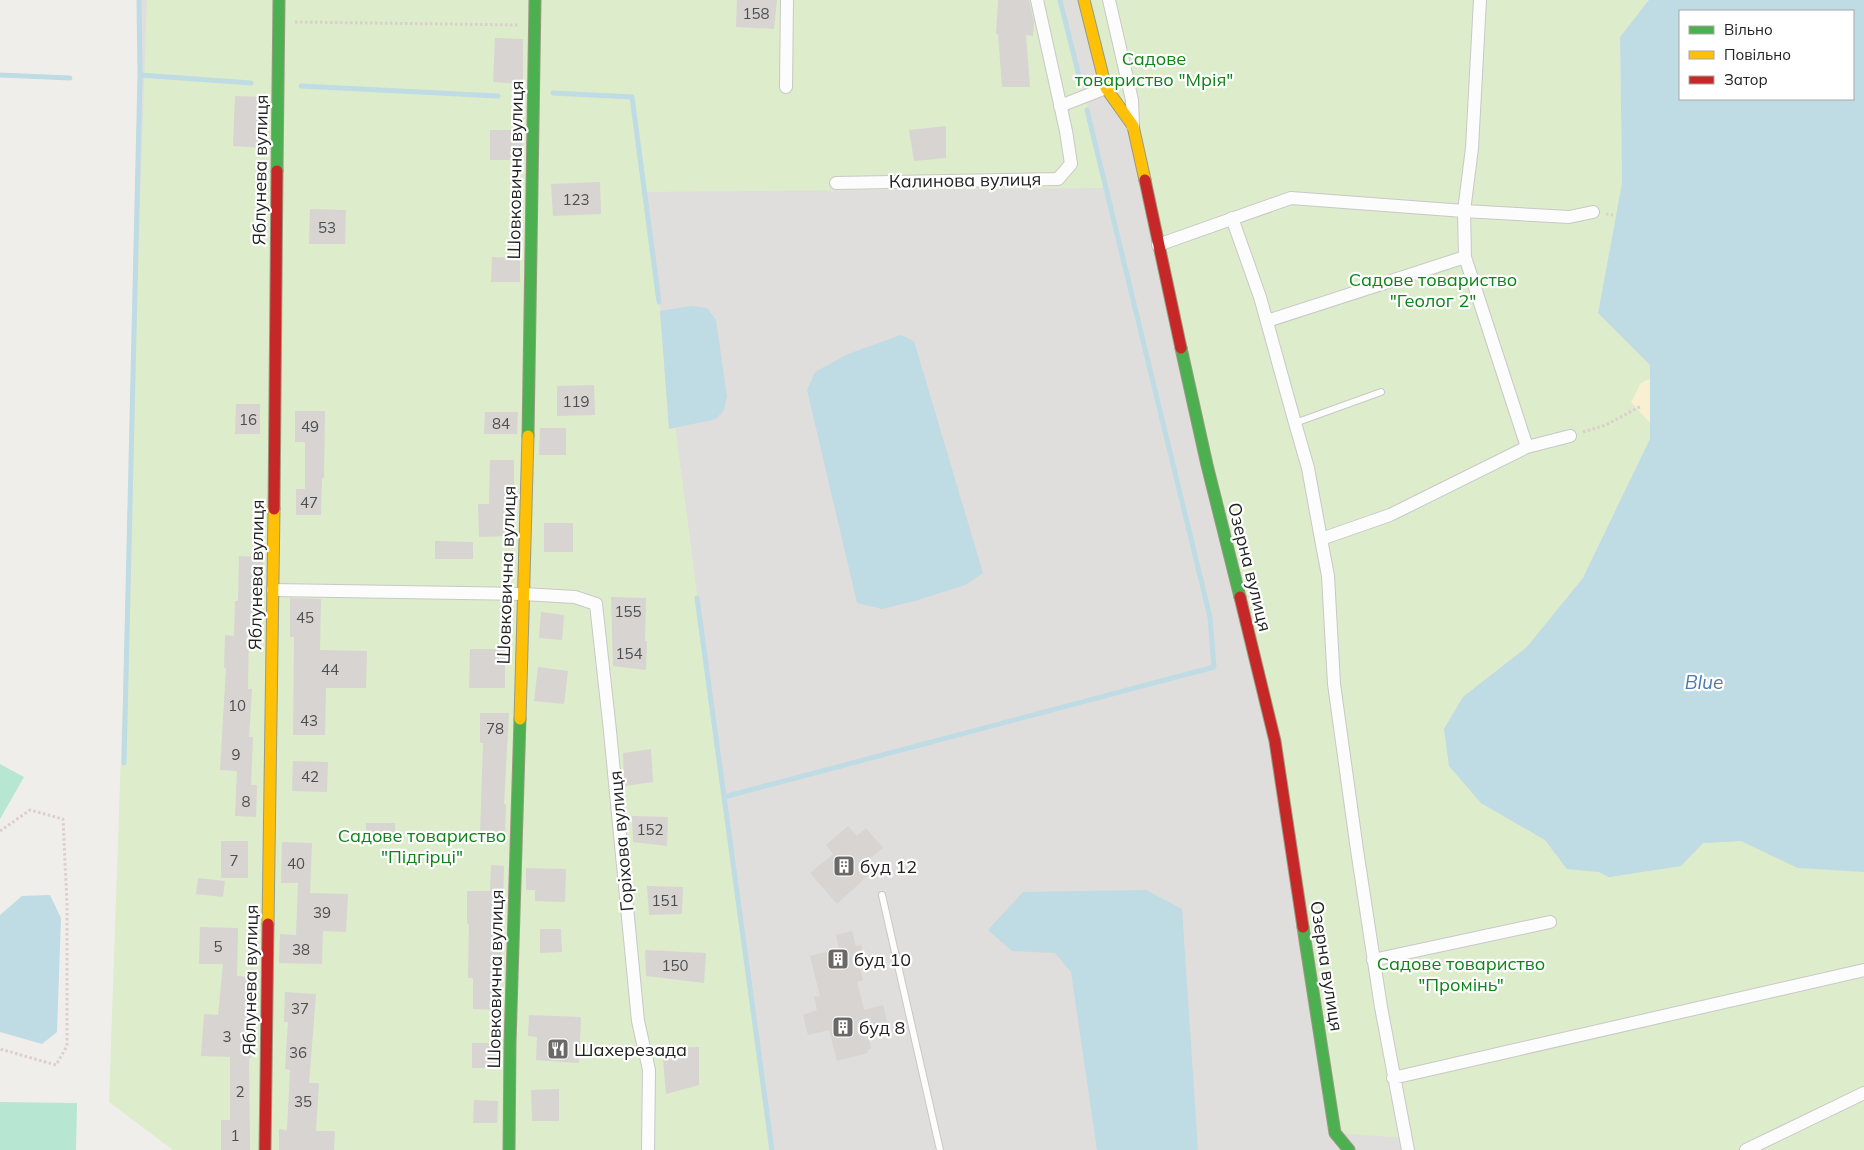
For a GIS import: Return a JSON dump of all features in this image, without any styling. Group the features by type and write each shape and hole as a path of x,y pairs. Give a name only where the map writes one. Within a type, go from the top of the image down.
{"street":[{"name":"Яблунева вулиця","path":"265,1150 279,0"},
{"name":"Шовковична вулиця","path":"509,1150 530,376 535,0"},
{"path":"786,87 787,0"},
{"name":"Калинова вулиця","path":"836,183 1058,179 1071,164 1037,0"},
{"name":"Озерна вулиця","path":"1084,0 1106,88 1133,126 1207,465 1275,741 1335,1133 1349,1150"},
{"path":"1108,0 1132,100 1133,126"},
{"path":"1480,0 1472,148 1464,211 1465,258 1526,447"},
{"path":"1060,106 1106,88"},
{"path":"1158,245 1292,198 1569,217 1593,212"},
{"path":"1232,218 1260,296 1308,468 1328,576 1334,684 1373,960 1408,1150"},
{"path":"1267,321 1465,258"},
{"path":"1321,539 1390,515 1526,447 1570,436"},
{"path":"273,590 523,594"},
{"name":"Горіхова вулиця","path":"523,594 576,597 596,604 638,1021 649,1070 648,1150"},
{"path":"1373,960 1550,922"},
{"path":"1394,1078 1864,970"},
{"path":"1746,1150 1864,1093"}],"lane":[{"path":"1296,423 1381,392"},
{"path":"882,895 940,1150"}],"path":[{"path":"278,22 535,26"},
{"path":"1570,436 1606,424 1641,406"},
{"path":"0,831 30,810 63,820 67,905 66,1046 56,1065 0,1049"}],"shaded area":[{"path":"140,0 1649,0 1620,37 1598,313 1650,365 1798,868 1864,872 1864,1150 172,1150 124,763"}],"green space":[{"name":"Садове товариство \"Підгірці\"","path":"147,0 1063,0 1106,188 645,192 769,1150 173,1150 109,1102"},
{"path":"1088,0 1649,0 1620,37 1622,183 1598,313 1650,365 1650,439 1583,578 1527,647 1463,697 1444,729 1481,803 1545,840 1567,869 1599,872 1609,877 1681,866 1703,843 1741,841 1798,868 1864,872 1864,1150 1408,1150 1405,1138 1335,1133 1275,741 1133,126 1106,88"},
{"path":"0,764 24,777 0,819"},
{"path":"0,1102 77,1103 76,1150 0,1150"}],"sand":[{"path":"1656,376 1650,423 1631,402 1641,383"}],"water":[{"name":"Blue","path":"1649,0 1864,0 1864,872 1798,868 1741,841 1703,843 1681,866 1609,877 1599,872 1567,869 1545,840 1481,803 1449,766 1444,729 1463,697 1527,647 1583,578 1650,439 1650,365 1598,313 1622,183 1620,37"},
{"path":"691,306 707,308 716,320 727,396 724,410 716,419 669,429 660,311"},
{"path":"901,335 914,341 983,573 965,585 882,609 857,603 807,390 815,372 848,354"},
{"path":"1146,890 1182,909 1198,1150 1097,1150 1071,972 1055,953 1012,951 988,930 1023,892"},
{"path":"50,895 61,918 57,1032 42,1044 0,1032 0,915 22,896"}],"building":[{"path":"737,0 777,0 774,29 736,27"},
{"path":"998,0 1029,0 1034,22 1033,36 1026,35 1030,87 1002,87 998,34 996,34"},
{"path":"495,38 523,39 523,84 493,82"},
{"path":"235,96 267,97 265,148 233,146"},
{"path":"946,126 946,158 914,161 909,130"},
{"path":"490,130 522,130 522,160 490,160"},
{"path":"600,182 601,214 553,216 551,184"},
{"path":"310,209 346,210 345,244 309,244"},
{"path":"492,257 520,258 520,282 491,282"},
{"path":"594,385 595,415 557,416 557,386"},
{"path":"236,404 260,404 260,434 235,434"},
{"path":"295,411 325,411 324,478 322,478 321,515 296,515 296,489 305,489 305,442 295,442"},
{"path":"485,412 518,412 517,434 484,434"},
{"path":"540,428 566,428 566,455 539,455"},
{"path":"490,460 514,460 514,489 506,489 508,536 479,537 478,504 489,504"},
{"path":"544,523 573,523 573,552 544,552"},
{"path":"435,541 473,542 473,559 435,559"},
{"path":"239,556 263,557 260,629 249,628 248,689 252,689 249,737 253,737 251,785 257,785 256,817 235,816 237,771 220,770 226,668 224,668 225,635 234,636 235,601 238,601"},
{"path":"611,597 646,598 646,670 613,666"},
{"path":"290,598 321,599 320,650 367,651 366,688 326,688 325,735 293,735 294,637 290,637"},
{"path":"541,612 564,615 562,640 539,638"},
{"path":"470,649 505,649 505,688 469,688"},
{"path":"538,667 568,671 564,704 534,701"},
{"path":"480,713 509,713 504,804 506,804 505,836 480,834 483,743 480,743"},
{"path":"651,749 653,782 624,786 623,753"},
{"path":"293,761 328,762 327,792 292,791"},
{"path":"632,816 668,817 667,846 633,842"},
{"path":"366,823 395,823 395,836 366,836"},
{"name":"буд 12","path":"848,826 857,836 866,828 883,848 866,862 873,871 837,904 810,873 833,854 826,845"},
{"path":"221,841 248,841 248,878 221,878"},
{"path":"282,842 312,843 310,893 348,894 346,932 323,931 322,964 279,963 280,934 296,935 298,883 281,883"},
{"path":"491,865 504,866 500,1010 473,1009 473,978 468,978 469,924 467,924 467,891 490,891"},
{"path":"526,868 566,869 565,902 535,901 535,890 526,890"},
{"path":"198,878 225,881 223,897 196,894"},
{"path":"647,886 683,887 682,914 649,915"},
{"path":"200,927 238,928 237,976 256,977 256,1013 254,1013 251,1058 249,1058 250,1150 221,1150 221,1120 230,1120 230,1057 201,1056 204,1014 218,1015 223,964 199,964"},
{"path":"540,929 561,929 562,952 540,953"},
{"path":"852,931 856,946 861,945 866,962 859,964 863,980 857,982 864,1010 883,1005 888,1025 868,1030 871,1049 867,1050 868,1053 837,1061 829,1030 808,1035 803,1015 817,1010 814,997 820,996 810,956 839,949 836,935"},
{"path":"645,950 706,953 704,983 646,976"},
{"path":"285,992 316,994 309,1083 319,1083 316,1131 335,1131 334,1150 279,1150 279,1129 287,1130 290,1070 285,1069 288,1022 284,1022"},
{"name":"Шахерезада","path":"529,1015 581,1017 579,1063 536,1060 537,1037 528,1036"},
{"path":"472,1043 499,1043 499,1068 472,1068"},
{"path":"699,1047 699,1085 666,1094 662,1048"},
{"path":"559,1089 559,1121 532,1121 531,1090"},
{"path":"474,1100 498,1101 497,1123 473,1123"}],"waterway":[{"path":"124,763 140,75 139,0"},
{"path":"1060,0 1081,84"},
{"path":"0,75 70,78"},
{"path":"140,75 251,83"},
{"path":"301,86 498,96"},
{"path":"553,93 632,97 659,302"},
{"path":"724,797 1214,667 1210,617 1087,110"},
{"path":"697,598 772,1150"}],"traffic: fast":[{"path":"277,171 279,0"},
{"path":"528,436 535,0"},
{"path":"1181,348 1207,465 1240,597"},
{"path":"509,1150 510,1043 520,719"},
{"path":"1303,927 1335,1133 1349,1150"}],"traffic: slow":[{"path":"1084,0 1106,88 1133,126 1145,180"},
{"path":"520,719 528,436"},
{"path":"268,924 274,509"}],"traffic: jam":[{"path":"274,509 277,171"},
{"path":"1145,180 1181,348"},
{"path":"1240,597 1275,741 1303,927"},
{"path":"265,1150 268,924"}],"place":[{"name":"буд 12","path":"844,866"},
{"name":"буд 10","path":"838,959"},
{"name":"буд 8","path":"843,1027"},
{"name":"Шахерезада","path":"558,1049"}],"park label":[{"name":"Садове товариство \"Мрія\"","path":"1154,68"},
{"name":"Садове товариство \"Геолог 2\"","path":"1433,289"},
{"name":"Садове товариство \"Промінь\"","path":"1461,973"}]}
